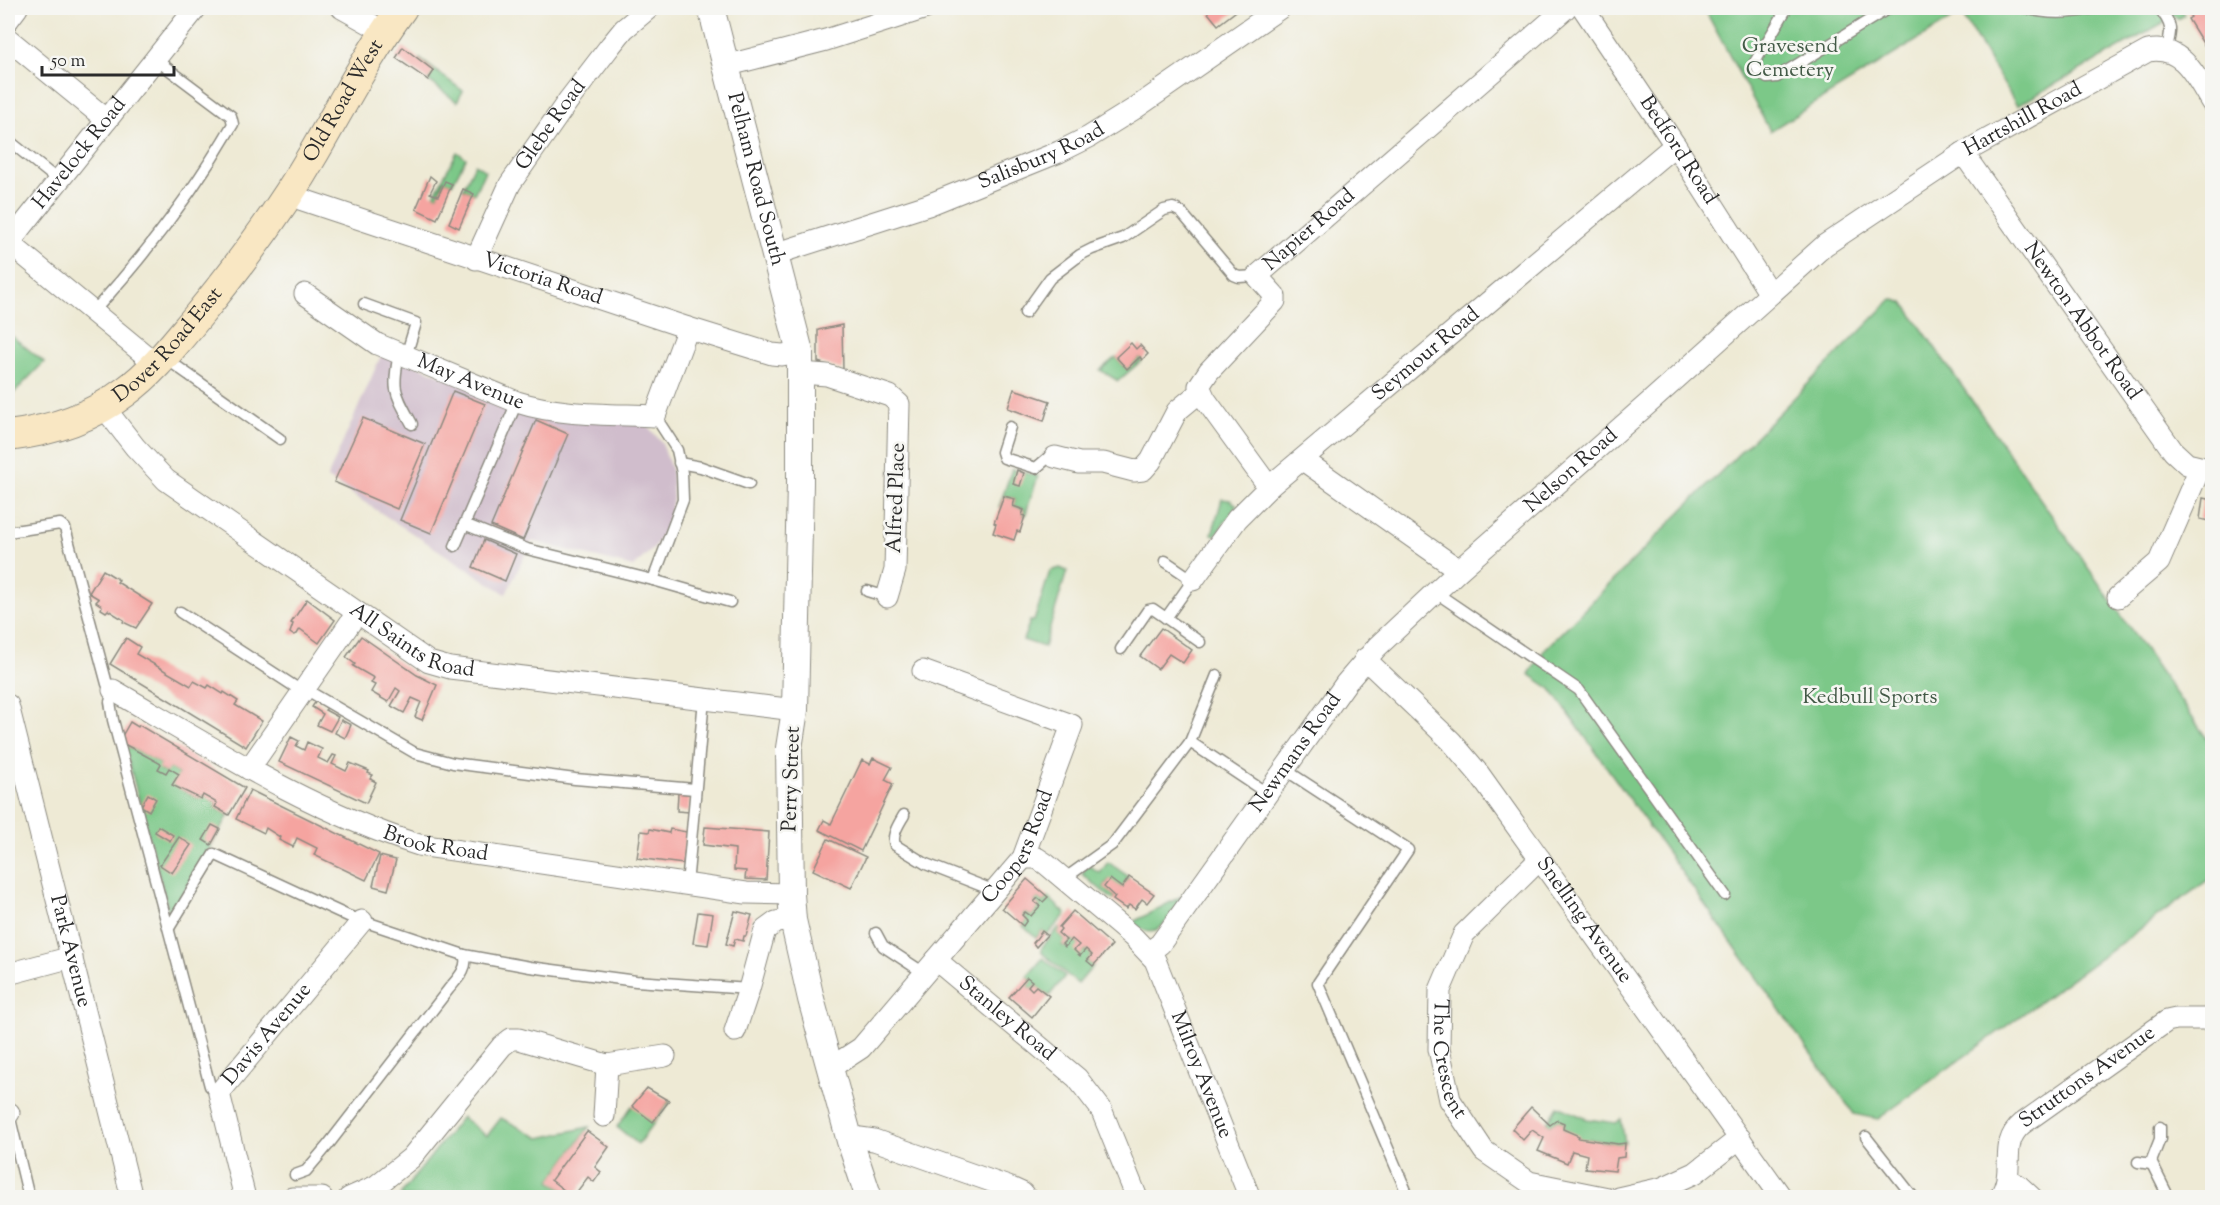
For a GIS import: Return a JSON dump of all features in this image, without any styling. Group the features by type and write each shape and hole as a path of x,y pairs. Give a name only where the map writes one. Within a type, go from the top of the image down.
{"main road":[{"name":"Old Road West","path":"288,195 385,32 402,8"},
{"name":"Dover Road East","path":"8,436 58,426 103,406 124,393 160,360 224,282 288,195"}],"street":[{"path":"8,20 17,8"},
{"name":"Havelock Road","path":"8,243 196,8"},
{"path":"342,8 385,32"},
{"name":"Glebe Road","path":"476,259 510,184 531,153 624,29 649,8"},
{"name":"Pelham Road South","path":"711,8 775,254 800,363"},
{"path":"725,66 826,40 926,8"},
{"name":"Salisbury Road","path":"775,254 928,204 1059,152 1089,137 1134,109 1280,8"},
{"name":"Napier Road","path":"1200,392 1198,386 1202,381 1275,301 1275,296 1257,276 1566,8"},
{"name":"Bedford Road","path":"1583,8 1675,145 1770,294"},
{"path":"8,39 107,120"},
{"name":"Hartshill Road","path":"1825,245 1963,153 2141,53 2153,50 2166,51"},
{"path":"2166,51 2186,62 2212,104"},
{"name":"Seymour Road","path":"1193,580 1237,519 1269,487 1675,145"},
{"name":"Newton Abbot Road","path":"1963,153 2167,444 2181,460 2206,469"},
{"name":"Victoria Road","path":"288,195 688,328 782,355 827,375 895,399"},
{"path":"8,243 160,360"},
{"name":"Nelson Road","path":"1459,570 1825,245"},
{"name":"May Avenue","path":"305,294 377,344 517,402 537,408 655,416"},
{"path":"655,416 688,328"},
{"name":"Perry Street","path":"800,363 795,710 789,748 791,894 794,920 811,999 850,1141 868,1197"},
{"path":"1055,457 1079,463 1103,463 1143,471 1149,465 1177,411 1200,392 1269,487"},
{"name":"Alfred Place","path":"877,594 894,570 899,407 895,399"},
{"name":"All Saints Road","path":"103,406 135,447 166,480 421,658 436,665 795,710"},
{"path":"1303,460 1459,570"},
{"path":"2118,597 2159,562 2206,469"},
{"name":"Newmans Road","path":"1149,952 1160,944 1365,659 1459,570"},
{"path":"249,769 357,613"},
{"name":"Snelling Avenue","path":"1365,659 1460,751 1782,1197"},
{"name":"Coopers Road","path":"830,1062 841,1061 861,1048 1023,858 1072,725 923,671"},
{"name":"Brook Road","path":"113,690 249,769 380,832 419,845 746,893 791,894"},
{"name":"Park Avenue","path":"8,708 132,1197"},
{"path":"1023,858 1039,859 1149,952"},
{"name":"The Crescent","path":"1540,859 1464,934 1440,990 1439,1048 1450,1100 1484,1151 1529,1182 1608,1197"},
{"path":"735,1031 765,930 776,922 794,920"},
{"name":"Davis Avenue","path":"245,1197 219,1093 362,921"},
{"name":"Milroy Avenue","path":"1149,952 1161,973 1250,1197"},
{"path":"8,974 72,957"},
{"name":"Stanley Road","path":"930,966 1077,1078 1101,1109 1137,1197"},
{"name":"Struttons Avenue","path":"2003,1189 2010,1141 2013,1133 2022,1124 2167,1021 2180,1019 2210,1025"},
{"path":"349,1197 376,1186 411,1158 509,1040 524,1040 607,1065 665,1056"},
{"path":"604,1116 607,1065"},
{"path":"1618,1197 1662,1188 1695,1173 1740,1137"},
{"path":"850,1141 860,1138 874,1140 1011,1188 1026,1197"},
{"path":"2003,1189 2018,1185 2032,1197"},
{"path":"292,1197 322,1197"}],"lane":[{"path":"1787,8 1755,62 1758,70 1767,78 1777,77 1889,8"},
{"path":"2026,8 2045,12 2073,12 2097,8"},
{"path":"2159,8 2172,30 2166,51"},
{"path":"94,311 125,277 191,190 233,123 231,116 155,59"},
{"path":"8,140 59,181"},
{"path":"1025,313 1050,278 1080,255 1116,242 1160,212 1170,208 1181,212 1234,275 1257,276"},
{"path":"364,304 416,323 394,381 397,396 412,424"},
{"path":"160,360 280,439"},
{"path":"455,546 517,402"},
{"path":"653,580 683,500 677,450 655,416"},
{"path":"1010,427 1002,452 1004,458 1036,468 1050,456 1055,457"},
{"path":"679,463 701,467 749,484"},
{"path":"8,532 60,524 65,528 107,684 113,690 110,699 113,720 210,1086 219,1093"},
{"path":"464,524 527,549 653,580 730,602"},
{"path":"1165,561 1193,580 1166,618"},
{"path":"1435,592 1579,690 1725,895"},
{"path":"1121,650 1150,609 1200,642"},
{"path":"180,612 304,690 415,753 453,763 575,779 695,789"},
{"path":"1064,879 1113,844 1190,742 1217,675"},
{"path":"687,885 704,699"},
{"path":"1190,742 1268,794"},
{"path":"1284,769 1408,850 1318,983 1409,1197"},
{"path":"904,814 895,833 893,840 895,845 926,864 995,891"},
{"path":"169,928 214,854 362,921 464,955 531,967 636,981 749,989"},
{"path":"876,933 883,946 930,966"},
{"path":"295,1174 305,1172 323,1152 465,968 464,955"},
{"path":"8,1112 29,1197"},
{"path":"2160,1127 2161,1137 2151,1164 2169,1197"},
{"path":"1866,1137 1914,1197"},
{"path":"2138,1162 2151,1164"}],"shaded area":[{"path":"383,351 535,415 646,424 662,443 672,472 673,499 667,525 654,548 633,567 532,541 506,594 327,478"}],"green space":[{"name":"Gravesend Cemetery","path":"1704,8 2180,8 2184,15 2177,19 2175,16 2017,106 1961,13 1770,131"},
{"path":"420,59 463,91 457,102 428,80 433,71 419,61"},
{"path":"457,152 466,158 452,184 444,181 438,196 434,195"},
{"path":"475,164 485,171 474,194 463,189"},
{"name":"Kedbull Sports","path":"1892,299 1904,303 2212,746 2212,877 1878,1119 1854,1114 1551,689 1529,674 1545,649"},
{"path":"8,333 44,362 8,399"},
{"path":"1116,357 1127,369 1140,357 1142,360 1118,381 1100,370"},
{"path":"1012,469 1038,476 1025,516 1022,515 1024,509 1013,506 1015,499 1005,496 1001,508 999,507"},
{"path":"1222,499 1230,500 1237,505 1215,536 1212,534"},
{"path":"1060,568 1067,571 1044,647 1023,640 1030,621 1034,621 1050,571"},
{"path":"124,744 161,764 159,769 165,773 169,768 179,774 173,785 200,799 203,795 217,803 215,807 229,815 170,916"},
{"path":"1108,862 1129,877 1122,888 1109,880 1104,887 1115,897 1113,900 1082,874 1088,865 1100,873"},
{"path":"1182,896 1167,920 1156,930 1141,929 1131,923"},
{"path":"1048,897 1066,914 1047,935 1042,931 1036,938 1023,926 1027,920 1022,916 1025,912 1031,916 1040,906 1034,902 1038,898 1043,902"},
{"path":"1059,927 1061,929 1058,933 1066,940 1062,945 1065,947 1072,939 1079,945 1080,955 1086,949 1092,955 1087,961 1093,966 1078,984 1042,953 1042,947"},
{"path":"1043,958 1065,976 1049,996 1036,986 1032,990 1028,986 1032,981 1027,977"},
{"path":"669,1101 638,1144 617,1127 632,1106"},
{"path":"1558,1106 1587,1119 1616,1123 1621,1119 1625,1143 1589,1139 1588,1141 1563,1129 1564,1123 1557,1120 1550,1125 1547,1123"},
{"path":"462,1117 487,1136 501,1118 540,1138 589,1127 550,1181 573,1197 402,1197 401,1194"}],"building":[{"path":"1204,8 1240,8 1218,25"},
{"path":"2185,8 2212,8 2212,58 2188,19 2191,17"},
{"path":"403,47 434,71 428,80 396,58"},
{"path":"430,176 436,181 430,193 438,196 445,181 452,184 437,219 416,209"},
{"path":"463,189 474,194 459,228 449,223"},
{"path":"842,325 843,370 818,362 818,330"},
{"path":"1131,343 1136,349 1140,345 1148,354 1142,360 1140,357 1127,369 1116,357"},
{"path":"1014,389 1050,401 1044,421 1008,408"},
{"path":"453,391 485,404 431,533 400,520"},
{"path":"363,418 425,444 397,509 334,482"},
{"path":"536,420 568,434 523,540 491,526"},
{"path":"1017,470 1024,473 1020,486 1013,484"},
{"path":"1004,496 1015,499 1013,506 1024,510 1022,515 1025,516 1020,532 1017,531 1014,540 993,533 996,524 994,523"},
{"path":"2203,498 2212,500 2212,527 2208,526 2209,521 2200,519"},
{"path":"484,540 516,554 505,581 473,567"},
{"path":"103,570 119,580 117,582 152,604 136,628 123,622 124,620 108,610 106,612 101,609 102,606 96,602 99,599 89,593"},
{"path":"307,599 335,620 319,643 300,629 297,634 290,633 293,624 291,623"},
{"path":"1161,628 1192,650 1183,663 1169,654 1158,669 1140,656"},
{"path":"361,636 417,675 437,685 422,720 415,717 421,702 412,698 404,713 391,706 400,691 396,688 388,702 371,692 375,685 371,683 374,678 353,666 355,664 346,657"},
{"path":"126,638 140,647 136,654 191,686 194,681 207,688 209,685 223,694 224,692 238,701 235,705 262,721 246,747 110,664"},
{"path":"316,701 327,708 325,710 338,717 330,731 317,725 323,714 312,707"},
{"path":"341,720 351,725 345,738 335,733"},
{"path":"130,722 138,727 139,725 245,788 229,815 215,807 217,803 203,795 201,799 172,785 179,774 169,768 166,773 158,769 161,764 124,744 122,736"},
{"path":"291,737 299,741 296,746 304,750 307,742 322,749 318,758 328,763 333,755 336,756 332,764 346,771 350,763 369,771 368,773 373,775 370,779 376,782 366,803 279,762"},
{"path":"873,758 892,767 885,780 893,784 861,851 819,830 824,820 831,824 862,760 870,764"},
{"path":"250,790 379,854 366,880 314,855 317,848 297,838 293,847 279,840 280,837 266,828 264,833 236,819"},
{"path":"678,793 690,794 689,812 677,811"},
{"path":"148,794 156,799 149,811 141,806"},
{"path":"212,825 220,829 211,845 203,840"},
{"path":"158,826 173,835 170,841 155,832"},
{"path":"705,827 769,832 766,880 745,879 746,871 734,870 735,849 703,845"},
{"path":"650,829 669,833 670,829 687,832 683,864 637,858 641,831 649,832"},
{"path":"179,837 191,845 172,873 160,865"},
{"path":"828,839 866,857 851,888 813,870"},
{"path":"380,856 396,860 388,890 373,886"},
{"path":"1129,877 1154,894 1147,903 1142,899 1135,909 1129,905 1126,909 1113,900 1115,897 1104,887 1110,879 1122,888"},
{"path":"1027,879 1048,897 1043,902 1038,898 1034,902 1040,906 1031,916 1025,912 1022,915 1027,920 1023,926 1002,908"},
{"path":"735,911 752,915 743,941 735,939 733,946 726,944"},
{"path":"1073,911 1112,945 1093,966 1087,961 1092,955 1086,949 1080,956 1074,950 1079,945 1072,939 1065,947 1062,944 1066,940 1058,933 1061,929 1059,927"},
{"path":"698,912 713,914 708,945 693,943"},
{"path":"1042,931 1047,935 1036,947 1033,943"},
{"path":"1027,977 1032,981 1028,986 1032,990 1036,986 1049,996 1032,1017 1009,997"},
{"path":"647,1088 669,1101 653,1122 632,1106"},
{"path":"1531,1107 1550,1125 1557,1120 1564,1123 1563,1129 1579,1136 1578,1138 1625,1143 1624,1157 1617,1158 1615,1171 1585,1168 1587,1155 1572,1151 1567,1163 1538,1151 1544,1138 1532,1130 1523,1140 1512,1129"},
{"path":"587,1131 609,1147 595,1167 601,1172 594,1182 588,1177 573,1197 551,1180"}]}
